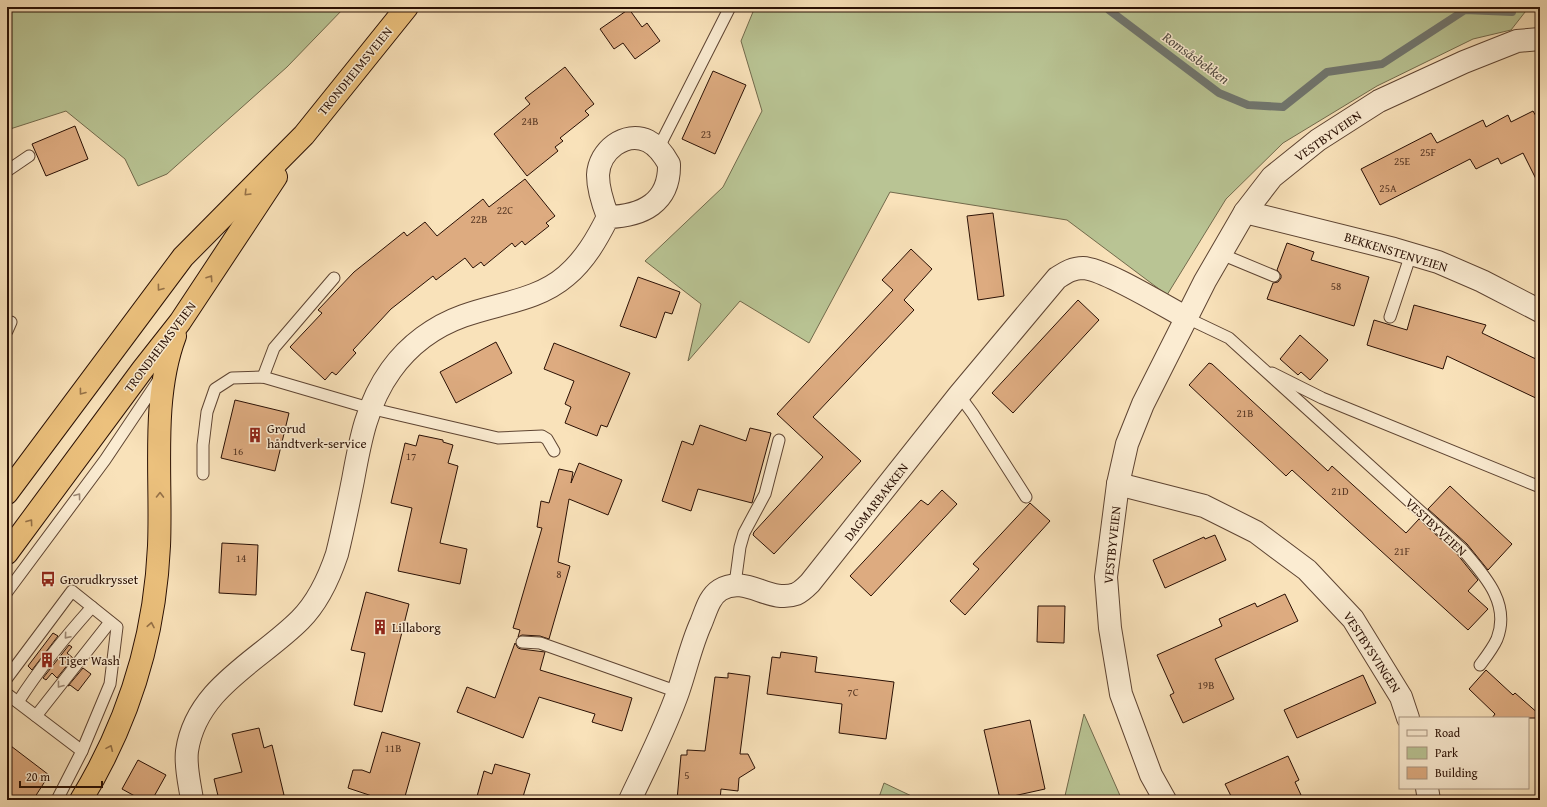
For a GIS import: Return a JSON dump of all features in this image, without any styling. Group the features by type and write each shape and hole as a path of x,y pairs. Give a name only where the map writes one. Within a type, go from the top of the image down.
{"highway":[{"name":"TRONDHEIMSVEIEN","path":"7,553 143,369 180,322 304,135 407,7"},
{"name":"TRONDHEIMSVEIEN","path":"7,493 183,257 304,135"},
{"path":"81,800 108,753 120,724 145,652 151,621 159,545 161,417 164,372 168,354 180,322"}],"street":[{"name":"VESTBYVEIEN","path":"1165,800 1151,775 1121,694 1110,628 1106,577 1118,484 1127,444 1143,404 1221,254 1245,212 1272,177 1318,140 1380,101 1490,51 1517,41 1540,39"},
{"path":"192,800 187,752 195,724 202,712 223,684 236,671 300,620 312,606 331,574 338,554 362,430 369,408 391,369 406,352 423,337 444,324 464,316 528,298 550,287 566,276 581,262 596,240 608,217 599,186 598,174 601,162 608,151 620,141 640,138 649,142 658,149 669,164 667,183 661,194 651,205 639,213 608,217"},
{"name":"BEKKENSTENVEIEN","path":"1245,212 1438,262 1482,281 1540,311"},
{"name":"DAGMARBAKKEN","path":"735,584 746,585 775,595 784,596 796,594 810,583 959,395 1041,295 1057,278 1071,270 1084,268 1115,280 1187,318"},
{"name":"VESTBYSVINGEN","path":"1118,484 1204,506 1256,532 1307,570 1353,619 1401,697 1408,717"},
{"path":"630,800 678,692 696,634 712,596 721,589 735,584"},
{"path":"1427,789 1429,800"}],"lane":[{"path":"658,149 730,7"},
{"path":"7,171 29,156"},
{"path":"1221,254 1274,276"},
{"path":"1390,317 1411,254"},
{"path":"263,377 274,348 334,278"},
{"name":"VESTBYVEIEN","path":"1187,318 1229,338 1462,550 1481,572 1498,599 1501,622 1497,640 1480,665"},
{"name":"VESTBYVEIEN","path":"1259,366 1322,398 1540,487"},
{"path":"7,592 114,447 164,372"},
{"path":"203,474 203,445 207,412 215,390 232,378 263,377 369,408 498,438 542,436 548,439 554,451"},
{"path":"959,395 973,414 1026,497"},
{"path":"735,584 740,547 744,533 765,494 780,440"},
{"path":"7,678 72,591 117,627 110,684 82,751 57,800"},
{"path":"18,702 41,668 92,607"},
{"path":"36,716 110,622"},
{"path":"522,642 540,643 678,692"},
{"path":"7,694 82,751"}],"green space":[{"path":"7,7 345,7 287,67 167,174 138,186 125,159 66,111 7,130"},
{"path":"755,7 1529,7 1511,30 1473,39 1377,86 1283,143 1226,199 1167,295 1067,220 890,192 809,343 740,301 688,361 701,304 645,261 723,187 762,111 741,41"},
{"path":"1084,714 1122,800 1064,800"},
{"path":"884,783 920,800 878,800"}],"building":[{"path":"629,9 642,27 647,23 660,41 635,59 623,43 614,49 600,29"},
{"path":"565,67 594,104 585,111 589,115 560,138 563,141 555,147 558,151 527,176 494,134 530,104 525,98"},
{"path":"713,71 746,85 715,154 682,139"},
{"path":"1533,111 1540,123 1540,187 1523,153 1501,164 1498,158 1476,169 1470,159 1380,205 1361,169 1431,133 1437,143 1483,120 1486,127 1508,115 1511,122"},
{"path":"75,126 88,159 46,176 32,144"},
{"path":"525,179 555,216 546,223 549,226 525,245 522,241 515,247 512,243 484,266 481,262 473,268 465,258 436,280 433,276 391,309 353,350 356,353 336,375 332,372 325,380 290,347 322,313 318,310 354,272 404,232 407,236 425,222 437,236 483,199 489,207"},
{"path":"993,213 1004,296 978,300 967,216"},
{"path":"1287,243 1314,252 1311,260 1369,277 1354,326 1267,299 1273,283 1278,282 1281,278 1281,275 1277,270"},
{"path":"911,249 932,269 904,300 914,310 813,417 861,461 774,554 753,535 754,532 823,457 777,414 893,290 882,280"},
{"path":"638,277 680,292 672,314 665,312 656,338 620,326"},
{"path":"1078,300 1099,320 1013,413 992,393"},
{"path":"1414,305 1486,325 1482,333 1540,361 1540,400 1447,356 1443,369 1367,345 1374,320 1407,330"},
{"path":"1300,335 1328,360 1310,380 1301,372 1298,375 1280,359"},
{"path":"496,342 512,373 456,403 440,372"},
{"path":"554,343 630,373 607,427 601,425 597,436 565,423 571,407 565,404 574,381 544,369"},
{"path":"1209,363 1212,364 1328,471 1332,466 1406,533 1419,519 1457,554 1478,580 1468,591 1488,609 1468,630 1292,470 1286,476 1189,385"},
{"name":"Grorud håndtverk-service","path":"235,400 289,413 275,471 221,458"},
{"path":"700,425 746,441 750,428 771,433 752,503 698,489 691,511 662,501 682,441 693,445"},
{"path":"419,435 443,440 443,442 453,445 448,463 458,466 440,543 467,549 460,584 398,571 412,508 391,503 405,443 416,446"},
{"path":"579,463 622,480 608,515 569,499 558,562 570,566 549,639 540,636 522,635 518,637 520,630 513,628 542,528 537,527 541,501 549,503 559,469 573,472 571,483"},
{"path":"1450,486 1512,544 1488,570 1467,544 1428,509"},
{"path":"942,490 957,504 871,596 850,576 921,500 928,505"},
{"path":"1030,503 1050,521 965,615 950,601 979,569 973,564"},
{"path":"1215,535 1226,560 1165,588 1153,560 1204,537 1205,539"},
{"path":"222,543 258,545 256,595 219,593"},
{"name":"Lillaborg","path":"366,592 409,604 382,712 354,705 365,653 351,650"},
{"path":"1285,594 1298,621 1215,659 1234,699 1183,723 1170,695 1174,693 1157,655 1222,626 1219,619 1255,603 1257,607"},
{"path":"1038,606 1065,606 1064,643 1037,642"},
{"path":"53,633 58,636 32,670 28,666"},
{"path":"515,643 518,648 521,649 545,652 540,670 632,698 622,731 592,722 595,714 539,697 523,738 457,712 467,687 495,698"},
{"path":"69,645 72,647 67,653 73,658 57,678 52,673 46,680 43,678"},
{"path":"781,652 817,657 815,672 894,682 886,739 839,733 842,704 767,694 772,657 780,658"},
{"path":"83,668 91,674 78,691 70,685 68,686"},
{"path":"1486,670 1513,695 1515,693 1540,715 1540,718 1493,717 1495,714 1469,689"},
{"path":"728,673 750,676 740,754 748,754 755,768 739,778 738,791 721,789 720,800 677,800 681,755 687,755 687,750 705,751 715,677 728,678"},
{"path":"1363,675 1376,703 1297,738 1284,710"},
{"path":"1030,720 1045,789 1000,799 984,730"},
{"path":"259,728 264,748 272,745 284,795 265,800 219,800 214,779 242,772 232,734"},
{"path":"382,732 420,743 404,800 384,800 348,788 353,770 362,770 370,773"},
{"path":"7,743 49,775 33,800 7,800"},
{"path":"1288,756 1299,780 1295,782 1301,795 1289,800 1233,800 1225,784"},
{"path":"138,760 166,775 152,800 142,800 122,789"},
{"path":"495,764 530,774 522,800 476,800 484,771 492,774"}],"waterway":[{"name":"Romsåsbekken","path":"1109,10 1219,93 1248,105 1283,107 1327,72 1382,64 1465,10 1512,12"}],"place":[{"name":"Grorud håndtverk-service","path":"255,435"},
{"name":"Grorudkrysset","path":"48,579"},
{"name":"Lillaborg","path":"380,627"},
{"name":"Tiger Wash","path":"47,660"}]}
